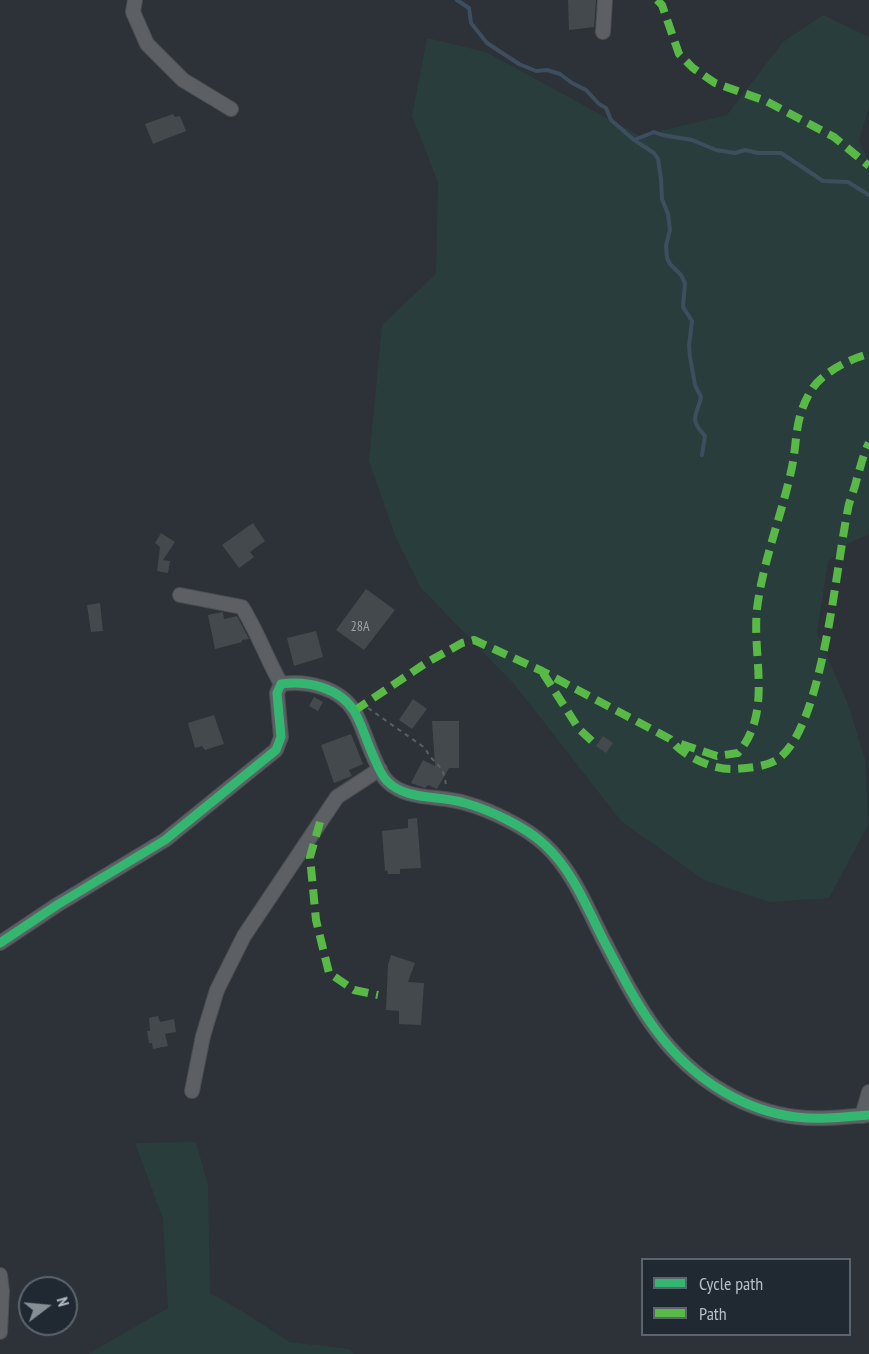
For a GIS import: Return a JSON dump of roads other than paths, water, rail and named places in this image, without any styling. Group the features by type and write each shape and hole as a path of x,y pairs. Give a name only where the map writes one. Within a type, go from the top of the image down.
{"street":[{"path":"135,0 133,12 147,44 183,80 231,109"},
{"path":"603,32 605,0"},
{"path":"180,595 242,607 281,684"},
{"path":"281,684 311,684 344,699 354,711 387,781 404,792 464,802 528,832 545,846 571,876 648,1021 688,1068 737,1099 765,1111 795,1117 865,1115 869,1092"},
{"path":"0,943 57,905 165,840 257,768 276,750 281,737 277,693 281,684"},
{"path":"192,1091 203,1036 217,990 244,936 337,797 380,769"},
{"path":"0,1275 2,1291 0,1332"}],"waterway":[{"path":"457,0 469,8 471,23 487,43 519,64 536,71 547,70 560,74 586,90 606,108 611,120 634,140 654,132 692,140 716,150 735,153 745,150 758,153 781,153 823,181 848,182 869,195"},
{"path":"634,140 654,153 658,159 662,199 668,214 670,230 666,246 667,258 685,283 683,307 692,321 690,357 695,385 701,397 695,421 705,436 702,455"}]}
